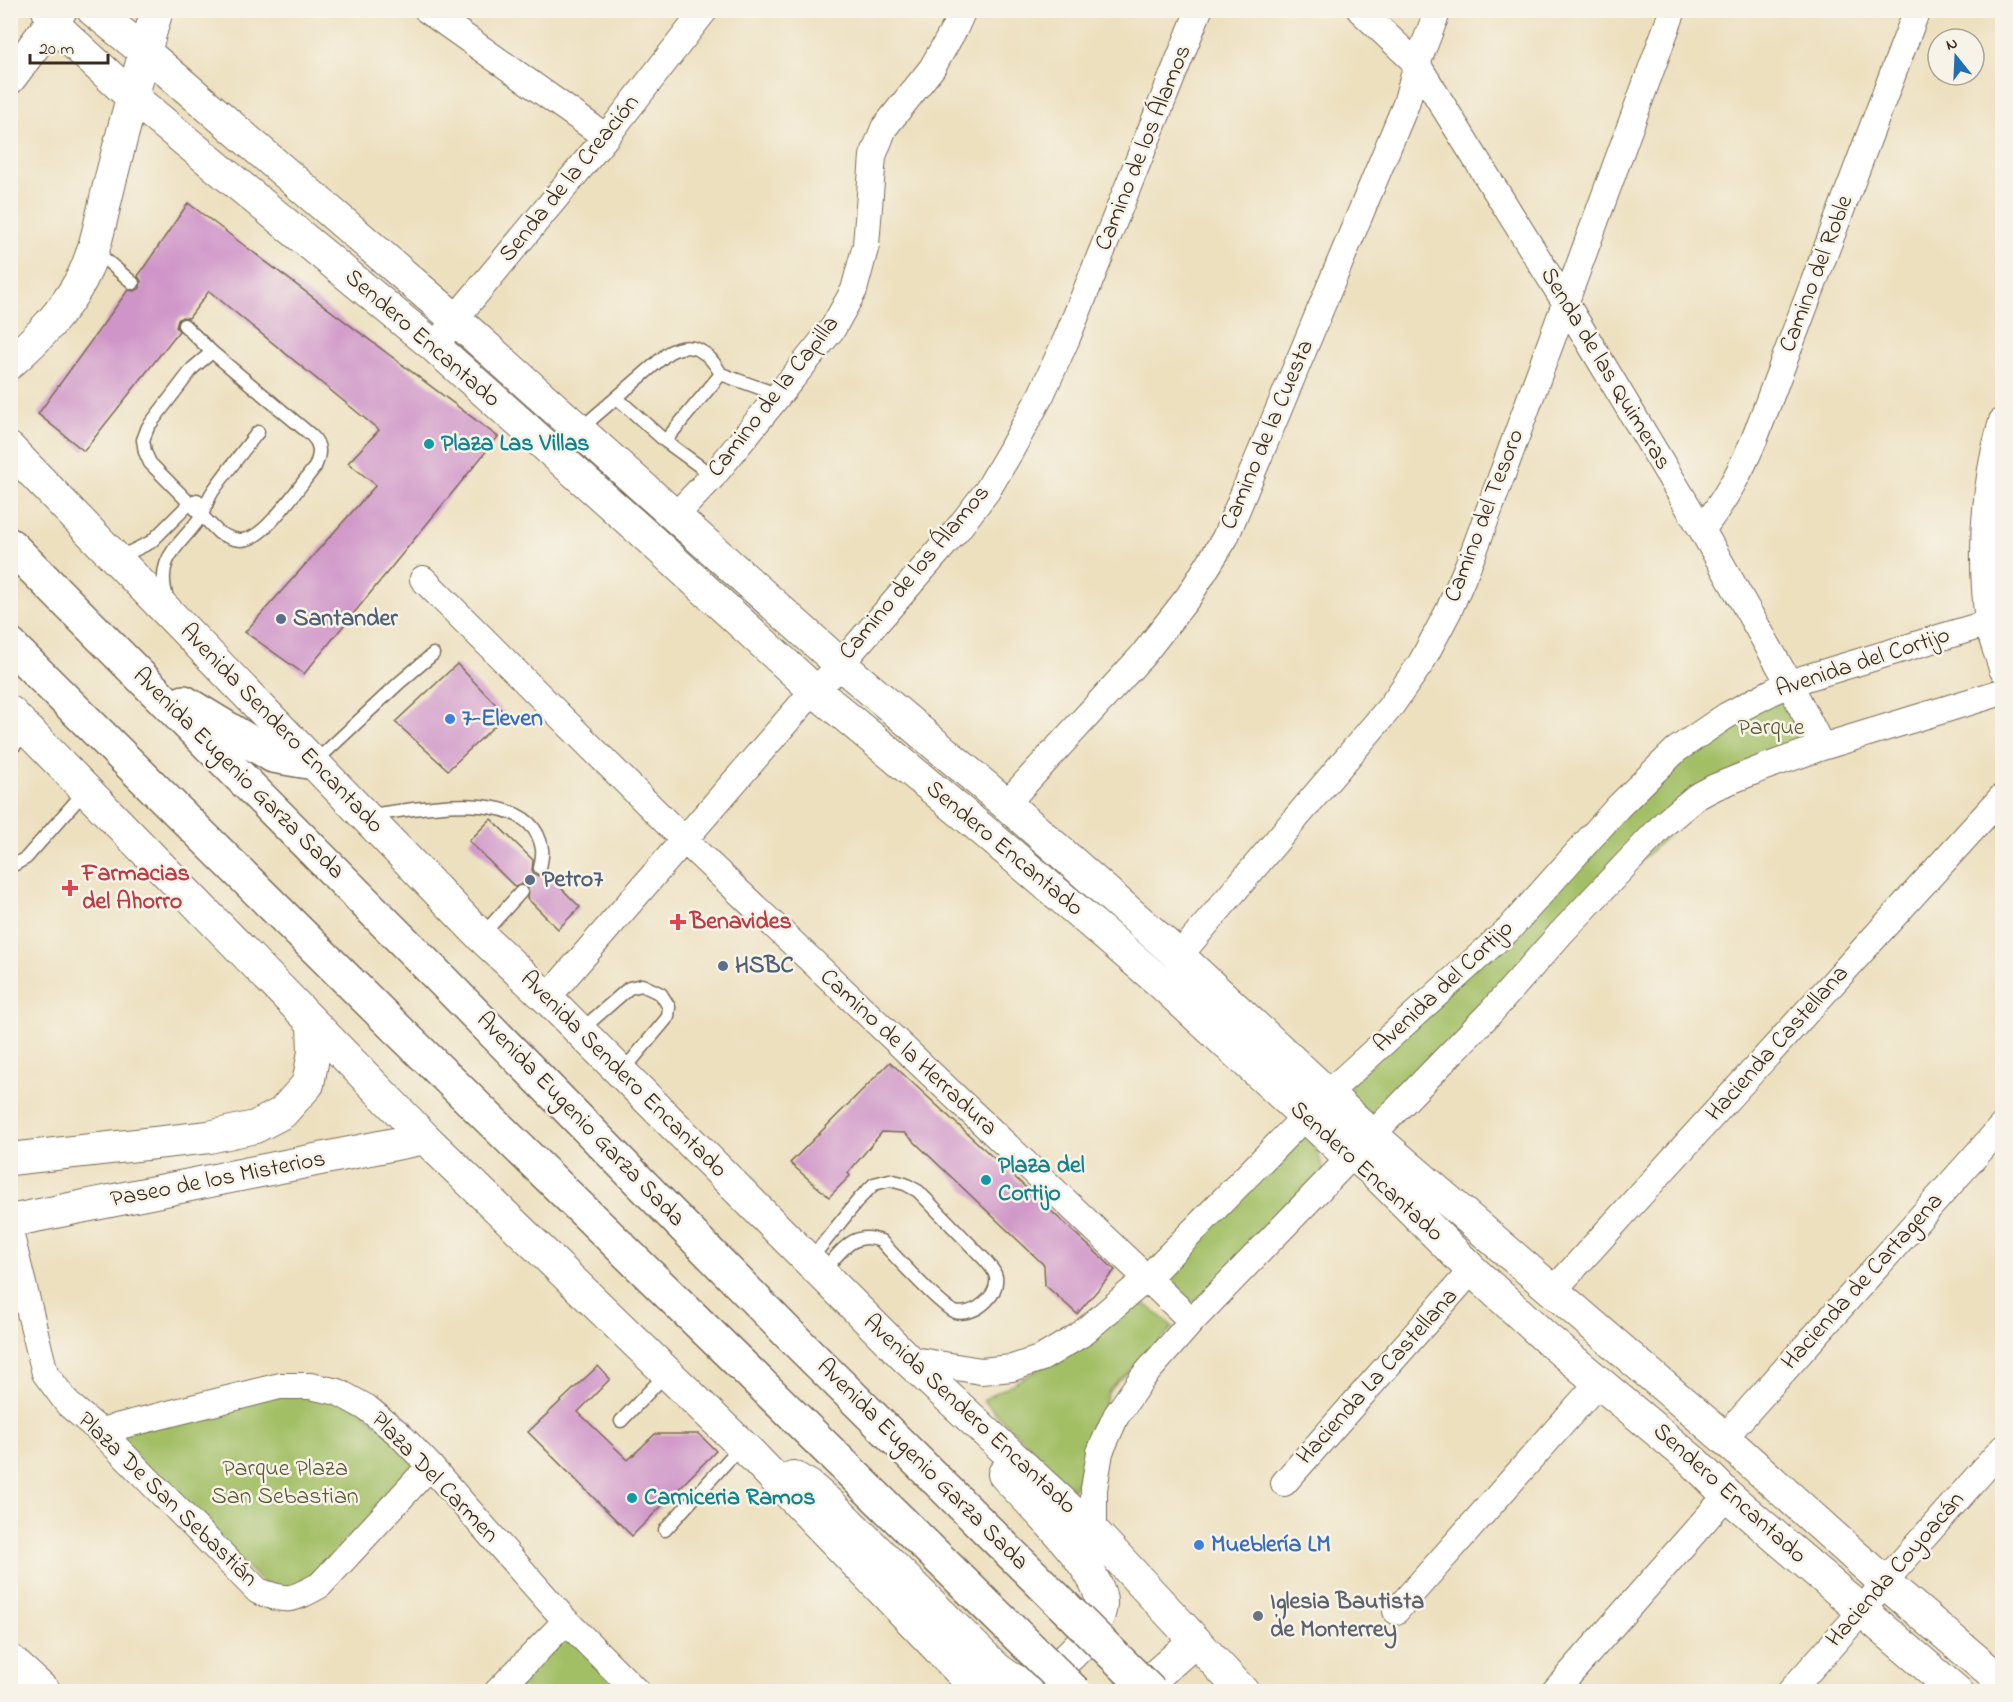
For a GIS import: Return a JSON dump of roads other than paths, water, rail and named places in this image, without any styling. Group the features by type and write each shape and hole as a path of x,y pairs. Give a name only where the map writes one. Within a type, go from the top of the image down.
{"highway":[{"name":"Avenida Eugenio Garza Sada","path":"10,545 790,1335 1151,1692"},
{"path":"10,645 391,1023 1075,1692"},
{"path":"122,656 183,701 273,756 314,763"}],"street":[{"name":"Sendero Encantado","path":"93,10 145,52 455,319 839,663 1006,804 1179,956 1328,1094 1363,1145 1374,1172 1472,1270 1545,1337 1693,1461 1727,1495 1957,1692"},
{"path":"10,363 42,335 65,308 83,278 93,249 131,96 157,10"},
{"path":"427,10 606,137"},
{"name":"Senda de la Creación","path":"435,347 455,319 606,137 705,10"},
{"name":"Camino de la Capilla","path":"675,516 713,476 833,328 854,290 866,245 873,156 884,128 932,68 963,10"},
{"name":"Camino de los Álamos","path":"547,998 814,690 831,675 839,663 957,530 987,491 1041,395 1067,338 1199,10"},
{"name":"Senda de las Quimeras","path":"1360,10 1417,64 1565,302 1702,530 1789,683 1822,747"},
{"name":"Camino de la Cuesta","path":"1006,804 1142,656 1189,596 1225,538 1406,104 1417,64 1438,10"},
{"name":"Camino del Tesoro","path":"1179,956 1391,706 1421,663 1449,610 1474,551 1673,10"},
{"name":"Camino del Roble","path":"1702,530 1725,500 1754,440 1917,10"},
{"name":"Sendero Encantado","path":"54,15 131,96 435,347 814,690 984,831 1160,982 1344,1152 1363,1145"},
{"path":"10,78 54,15"},
{"path":"10,337 42,335"},
{"path":"2002,421 1991,470 1985,520 2002,669"},
{"name":"Avenida Sendero Encantado","path":"10,449 481,936 622,1072 907,1359 1094,1532 1234,1688"},
{"name":"Camino de la Herradura","path":"423,579 684,840 1192,1321"},
{"name":"Avenida del Cortijo","path":"907,1359 981,1371 1012,1368 1042,1358 1080,1335 1146,1278 1328,1094 1510,928 1618,807 1676,750 1726,716 1789,683 1995,621"},
{"name":"Avenida del Cortijo","path":"1094,1532 1094,1489 1100,1452 1116,1416 1143,1377 1192,1321 1491,1012 1608,883 1681,808 1715,787 1822,747 2002,692"},
{"path":"17,731 86,790 425,1138 747,1450 980,1692"},
{"name":"Hacienda Castellana","path":"1553,1291 2002,797"},
{"name":"Paseo de los Misterios","path":"10,1160 209,1137 255,1127 282,1113 308,1084 314,1052 313,1025"},
{"name":"Hacienda de Cartagena","path":"1724,1437 2002,1126"},
{"name":"Paseo de los Misterios","path":"10,1221 425,1138"},
{"name":"Sendero Encantado","path":"1363,1145 1553,1291 1724,1437 1884,1582 2002,1682"},
{"name":"Plaza De San Sebastián","path":"10,1232 45,1373 68,1404 100,1431 258,1591 281,1599 300,1596 320,1585 430,1466"},
{"name":"Hacienda La Castellana","path":"1284,1484 1472,1270"},
{"path":"747,1450 809,1486 831,1504 995,1667 1011,1680 1030,1688 1065,1660 1083,1642 1095,1624 1101,1604 1096,1581 1082,1560 980,1447 907,1359"},
{"path":"1396,1611 1600,1381"},
{"name":"Plaza Del Carmen","path":"100,1431 280,1386 310,1386 338,1392 367,1407 398,1433 430,1466 566,1621 637,1692"},
{"name":"Hacienda Coyoacán","path":"1790,1692 2002,1449"},
{"path":"1554,1692 1727,1495"},
{"path":"496,1692 566,1621"},
{"path":"1137,1692 1194,1641"},
{"path":"10,1660 45,1692"}],"lane":[{"path":"93,249 133,283"},
{"path":"184,325 212,352 311,435 319,445 320,455 315,467 265,530 247,540 233,539 219,533 150,463 145,452 143,440 148,427 193,368 212,352"},
{"path":"578,431 676,348 695,348 708,356 721,374 779,395"},
{"path":"664,441 721,374"},
{"path":"617,398 664,441 713,476"},
{"path":"173,616 164,587 164,571 175,546 201,516 211,493 258,432"},
{"path":"111,553 120,557 151,542 190,503 211,493"},
{"path":"314,763 433,654"},
{"path":"10,867 26,858 86,790"},
{"path":"363,815 469,805 503,809 515,813 536,834 542,849 540,868"},
{"path":"481,936 520,892"},
{"path":"580,1031 629,988 642,985 661,994 669,1007 669,1017 622,1072"},
{"path":"890,1180 918,1191 986,1261 994,1271 996,1279 994,1292 981,1306 967,1312 955,1312 942,1303 881,1241 872,1237 863,1237 850,1243 815,1267 860,1198 874,1185 890,1180"},
{"path":"621,1421 667,1373"},
{"path":"665,1530 747,1450"}],"place":[{"name":"Plaza Las Villas","path":"429,444"},
{"name":"Santander","path":"281,619"},
{"name":"7-Eleven","path":"450,719"},
{"name":"Petro7","path":"530,880"},
{"name":"Farmacias del Ahorro","path":"70,888"},
{"name":"Benavides","path":"678,922"},
{"name":"HSBC","path":"723,966"},
{"name":"Plaza del Cortijo","path":"986,1180"},
{"name":"Carniceria Ramos","path":"632,1498"},
{"name":"Mueblería LM","path":"1199,1545"},
{"name":"Iglesia Bautista de Monterrey","path":"1258,1616"}],"park label":[{"name":"Parque","path":"1771,728"},
{"name":"Parque Plaza San Sebastian","path":"285,1483"}]}
